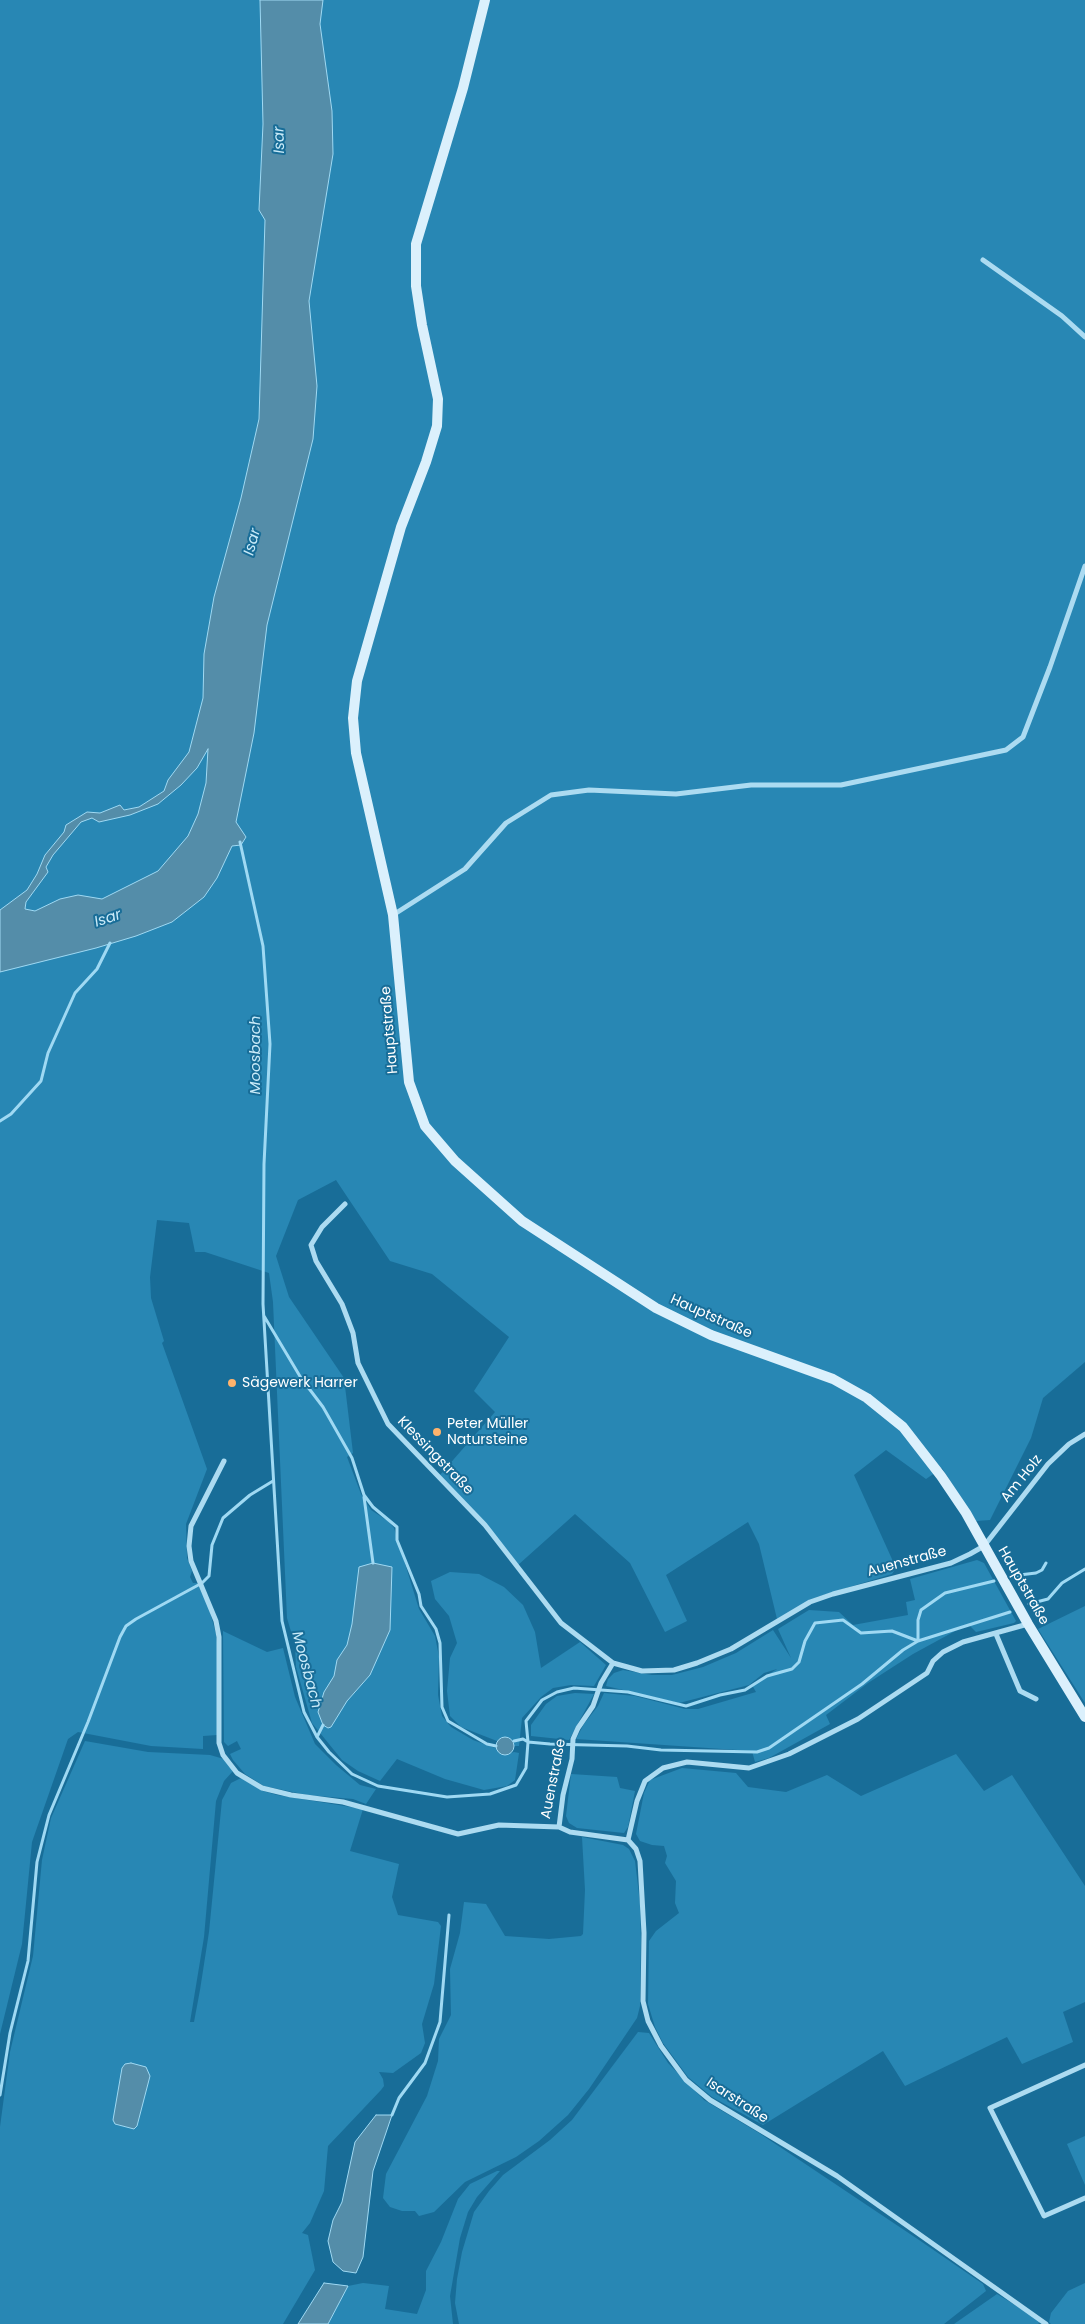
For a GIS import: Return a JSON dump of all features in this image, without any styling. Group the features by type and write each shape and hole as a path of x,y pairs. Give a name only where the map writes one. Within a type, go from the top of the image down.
{"main road":[{"name":"Hauptstraße","path":"485,0 463,88 416,244 416,286 422,325 438,399 437,426 426,462 401,527 357,681 353,718 356,753 393,915 409,1082 425,1126 455,1162 522,1221 656,1308 711,1336 833,1379 867,1398 903,1427 926,1454 966,1513 1028,1624 1085,1717"}],"street":[{"path":"983,260 1062,316 1085,337"},
{"path":"393,915 465,869 506,823 551,795 589,790 676,794 751,785 841,786 1006,750 1022,737 1050,667 1085,566"},
{"name":"Klessingstraße","path":"345,1204 322,1227 312,1245 316,1261 342,1304 353,1333 358,1363 388,1424 485,1525 561,1623 613,1663"},
{"name":"Am Holz","path":"984,1546 1048,1464 1069,1444 1085,1434"},
{"name":"Auenstraße","path":"224,1460 191,1526 189,1546 191,1561 199,1585 216,1621 220,1637 219,1743 223,1755 237,1773 262,1788 290,1795 343,1802 458,1834 499,1825 559,1827 563,1795 572,1759 573,1739 613,1663 642,1671 674,1670 697,1663 730,1650 810,1602 833,1594 951,1563 984,1546"},
{"path":"559,1827 570,1832 628,1840 636,1800 645,1782 662,1768 686,1762 749,1768 789,1754 866,1714 927,1673 933,1660 943,1652 964,1642 1028,1624"},
{"path":"996,1634 1020,1691 1036,1699"},
{"name":"Isarstraße","path":"628,1840 636,1849 640,1861 644,1933 643,2001 648,2021 661,2046 686,2080 710,2100 836,2176 1046,2324"},
{"path":"1085,2065 990,2108 1044,2216 1085,2198"}],"shaded area":[{"path":"0,0 1085,0 1085,1362 1043,1398 1031,1438 990,1520 976,1521 942,1468 926,1479 886,1450 854,1475 896,1568 892,1574 817,1597 777,1619 759,1544 748,1522 666,1575 687,1621 665,1632 630,1563 575,1514 518,1565 440,1475 495,1412 474,1391 509,1337 432,1274 390,1261 336,1180 298,1200 276,1256 289,1297 344,1378 353,1453 347,1457 361,1494 371,1510 388,1521 394,1528 419,1609 435,1636 439,1657 438,1695 442,1716 451,1727 473,1740 498,1749 505,1755 514,1752 519,1753 515,1780 507,1786 484,1790 445,1779 397,1759 380,1781 358,1771 342,1760 312,1723 296,1667 295,1645 287,1618 273,1302 269,1273 205,1252 195,1252 189,1223 157,1220 150,1277 151,1298 164,1341 162,1343 207,1469 186,1524 187,1558 192,1571 190,1577 193,1583 197,1583 209,1608 216,1634 219,1658 217,1735 203,1736 203,1749 151,1746 78,1732 68,1739 32,1842 22,1944 0,2034"},
{"path":"977,1560 984,1563 1016,1621 1014,1623 976,1632 968,1624 913,1654 868,1683 826,1715 830,1724 769,1758 755,1762 752,1751 576,1739 584,1724 598,1706 604,1693 635,1696 685,1709 698,1709 756,1692 752,1685 777,1669 764,1673 749,1685 679,1703 606,1686 608,1679 614,1673 623,1670 652,1675 672,1675 703,1667 736,1653 773,1630 791,1658 778,1629 809,1610 839,1612 853,1625 908,1615 906,1602 915,1600 910,1579"},
{"path":"450,1572 479,1574 504,1587 523,1605 535,1632 541,1668 580,1642 606,1665 594,1686 571,1685 553,1688 541,1697 522,1718 519,1746 514,1746 514,1741 502,1737 497,1741 461,1727 450,1716 447,1691 450,1658 457,1643 449,1616 435,1599 431,1581"},
{"path":"1085,1606 1085,1703 1038,1629"},
{"path":"223,1631 267,1652 283,1648 295,1697 315,1744 360,1785 376,1789 366,1804 353,1799 307,1795 264,1786 245,1774 233,1760 230,1754 241,1749 237,1741 228,1746 224,1742"},
{"path":"575,1693 594,1694 569,1740 531,1736 531,1725 546,1704 557,1696"},
{"path":"85,1741 148,1752 210,1755 224,1759 233,1771 224,1781 216,1801 204,1937 190,2022 194,2022 209,1932 222,1800 231,1783 241,1778 263,1791 277,1795 363,1809 350,1851 399,1864 392,1897 398,1915 438,1922 441,1926 434,1984 422,2024 425,2043 421,2053 393,2073 379,2072 384,2086 328,2146 324,2191 310,2223 302,2233 308,2235 315,2270 283,2324 0,2324 0,2127 10,2052 33,1956 42,1860 51,1818"},
{"path":"956,1754 984,1791 1012,1775 1085,1886 1085,2002 1063,2012 1073,2042 1022,2064 1007,2037 905,2086 883,2051 763,2125 712,2097 688,2077 663,2043 655,2027 648,2004 649,1941 656,1931 679,1913 675,1903 676,1881 665,1863 667,1856 664,1846 640,1841 636,1834 644,1793 650,1780 682,1768 736,1773 748,1787 786,1792 827,1775 861,1796"},
{"path":"571,1774 617,1777 620,1788 635,1791 628,1827 624,1833 577,1828 569,1823 566,1816"},
{"path":"582,1837 623,1845 629,1849 635,1861 640,1903 641,1941 640,2006 637,2018 589,2089 568,2115 539,2141 516,2157 465,2182 434,2212 419,2216 415,2211 402,2211 390,2207 383,2198 386,2174 427,2096 438,2061 439,2039 451,2015 450,1969 460,1933 464,1902 486,1904 505,1936 549,1939 581,1936 583,1934 585,1890"},
{"path":"638,2032 649,2033 668,2063 704,2100 759,2133 919,2240 983,2284 986,2291 944,2324 459,2324 455,2303 457,2279 462,2252 474,2212 503,2175 550,2140 572,2120"},
{"path":"1085,2136 1085,2185 1067,2144"},
{"path":"500,2171 477,2197 468,2212 460,2238 450,2296 453,2324 328,2324 348,2286 363,2283 389,2286 385,2309 417,2314 426,2290 426,2271 441,2242 458,2199 470,2184"},
{"path":"1085,2283 1085,2324 1051,2324 1049,2322 1051,2313 1068,2291"},
{"path":"997,2294 1041,2321 1038,2324 954,2324"}],"water":[{"name":"Isar","path":"260,0 323,0 320,24 332,111 333,154 309,301 317,386 313,439 267,625 254,733 236,822 246,837 241,845 232,846 217,878 204,897 172,922 136,936 96,948 0,972 0,910 27,890 37,874 45,855 64,832 66,825 87,812 100,813 120,805 124,810 139,807 164,791 168,780 189,752 203,698 204,654 214,597 241,498 259,419 265,220 259,210 263,124","holes":["208,749 206,783 198,814 188,836 158,871 102,899 78,895 60,899 35,911 25,909 26,902 48,872 46,867 53,855 81,822 92,818 99,822 130,815 158,804 181,785 197,768"]},
{"path":"373,1563 392,1567 390,1630 370,1675 347,1701 331,1727 328,1728 323,1725 318,1712 324,1692 334,1676 337,1660 347,1645 352,1624 359,1567"},
{"path":"505,1737 511,1740 514,1746 511,1752 505,1755 499,1752 496,1746 499,1740"},
{"path":"131,2063 146,2067 150,2076 137,2126 134,2129 115,2124 113,2120 122,2068 125,2064"},
{"path":"376,2115 392,2115 373,2171 363,2257 356,2273 343,2271 333,2262 328,2241 333,2220 342,2202 355,2142"},
{"path":"324,2283 348,2286 328,2324 298,2324"}],"waterway":[{"name":"Moosbach","path":"240,842 263,946 270,1044 264,1164 263,1304 282,1621 304,1712 317,1737 329,1752 352,1774 378,1786 447,1797 490,1794 516,1785 526,1768 528,1742 526,1721 542,1700 557,1692 574,1688 628,1692 686,1706 720,1695 745,1690 767,1676 792,1669 799,1662 805,1641 815,1623 843,1620 861,1633 892,1631 918,1641 1010,1612"},
{"path":"0,1121 11,1114 41,1081 48,1053 75,993 97,969 110,943"},
{"name":"Moosbach","path":"264,1316 301,1378 323,1407 352,1458 364,1495 373,1507 397,1527 397,1540 419,1594 421,1606 436,1629 440,1643 442,1707 448,1721 487,1744 496,1746"},
{"path":"0,2095 10,2033 28,1961 37,1862 49,1815 88,1722 120,1637 126,1626 136,1619 202,1583 209,1576 212,1545 223,1518 250,1495 273,1481"},
{"path":"364,1497 373,1563"},
{"path":"1011,1576 1036,1573 1042,1570 1046,1563"},
{"name":"Moosbach","path":"1029,1604 1048,1599 1062,1583 1085,1569"},
{"path":"514,1741 523,1739 528,1742 550,1744 627,1746 661,1750 757,1752 769,1748 862,1684 903,1650 918,1641 918,1620 921,1610 945,1593 994,1581"},
{"path":"317,1737 323,1725"},
{"path":"392,2115 399,2098 425,2063 440,2022 449,1915"}],"place":[{"name":"Sägewerk Harrer","path":"232,1383"},
{"name":"Peter Müller Natursteine","path":"437,1432"}]}
